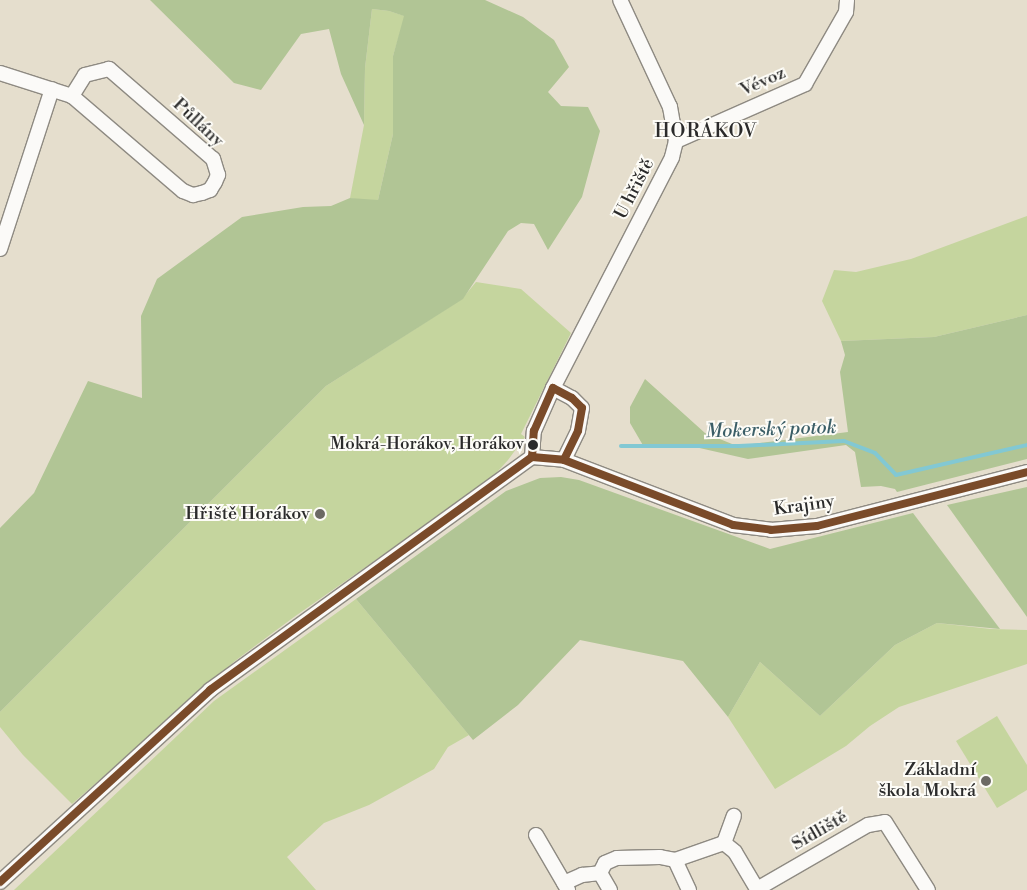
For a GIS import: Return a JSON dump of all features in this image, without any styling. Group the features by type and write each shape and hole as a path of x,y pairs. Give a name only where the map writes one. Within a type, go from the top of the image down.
{"street":[{"name":"U hřiště","path":"532,457 534,431 553,388 672,157 676,141 670,107 620,0"},
{"name":"Vévoz","path":"676,141 805,84 846,12 847,0"},
{"name":"Půllány","path":"0,73 72,96 183,191 193,195 210,190 218,175 213,159 108,69 85,75 72,96"},
{"path":"0,249 52,89"},
{"path":"553,388 572,398 582,408 578,431 564,460"},
{"path":"0,882 210,690 532,457"},
{"name":"Krajiny","path":"532,457 564,460 733,525 771,530 817,526 1027,472"},
{"path":"600,873 605,863 617,858 660,857 675,860 724,843 734,816"},
{"name":"Sídliště","path":"724,843 735,852 757,889 868,825 885,822 928,890"},
{"path":"536,835 566,887 582,875 600,873"},
{"path":"675,860 689,890"},
{"path":"600,873 610,890"}],"green space":[{"path":"150,0 485,0 523,17 554,40 569,67 548,92 561,106 588,107 600,131 582,197 548,250 534,224 521,223 508,231 463,299 326,386 0,712 0,528 34,493 88,381 142,398 141,316 157,279 242,217 303,207 331,206 350,198 378,200 393,134 393,56 404,16 389,11 372,9 365,68 364,125 341,74 329,29 301,34 261,90 234,83"},
{"path":"372,9 389,11 405,16 393,56 393,134 378,200 365,201 350,198 364,125 365,68"},
{"path":"1027,216 1027,315 934,337 841,341 822,301 834,270 856,272 911,259"},
{"name":"Hřiště Horákov","path":"476,282 521,289 571,333 521,434 525,437 508,460 489,481 294,617 235,661 72,804 23,755 0,727 0,712 326,386 462,299"},
{"path":"1027,315 1027,459 897,492 895,489 881,486 861,487 855,452 846,445 748,459 695,447 644,447 630,423 630,407 645,379 705,433 737,446 848,432 840,372 845,355 841,341 934,337"},
{"path":"561,477 579,480 770,549 913,513 1000,629 937,623 895,645 820,716 760,662 728,717 683,661 580,640 518,705 473,740 356,599 506,491 540,478"},
{"path":"1027,487 1027,617 947,505"},
{"path":"356,599 469,735 448,747 434,769 369,805 324,823 287,857 316,890 14,890 214,701"},
{"path":"937,623 991,629 1027,630 1027,664 899,707 870,726 846,746 775,789 728,717 760,662 820,716 895,645"},
{"path":"997,716 1027,765 1027,790 997,808 956,741"}],"waterway":[{"name":"Mokerský potok","path":"621,446 739,446 844,441 875,453 896,475 1027,445"}],"transit line":[{"path":"532,457 534,431 553,388 572,398 582,408 578,431 564,460"},
{"path":"532,457 564,460 733,525 771,530 817,526 1027,472"},
{"path":"0,882 210,690 532,457"}],"place":[{"name":"Mokrá-Horákov, Horákov","path":"533,445"},
{"name":"Hřiště Horákov","path":"320,514"},
{"name":"Základní škola Mokrá","path":"986,781"}],"district":[{"name":"HORÁKOV","path":"706,132"}]}
